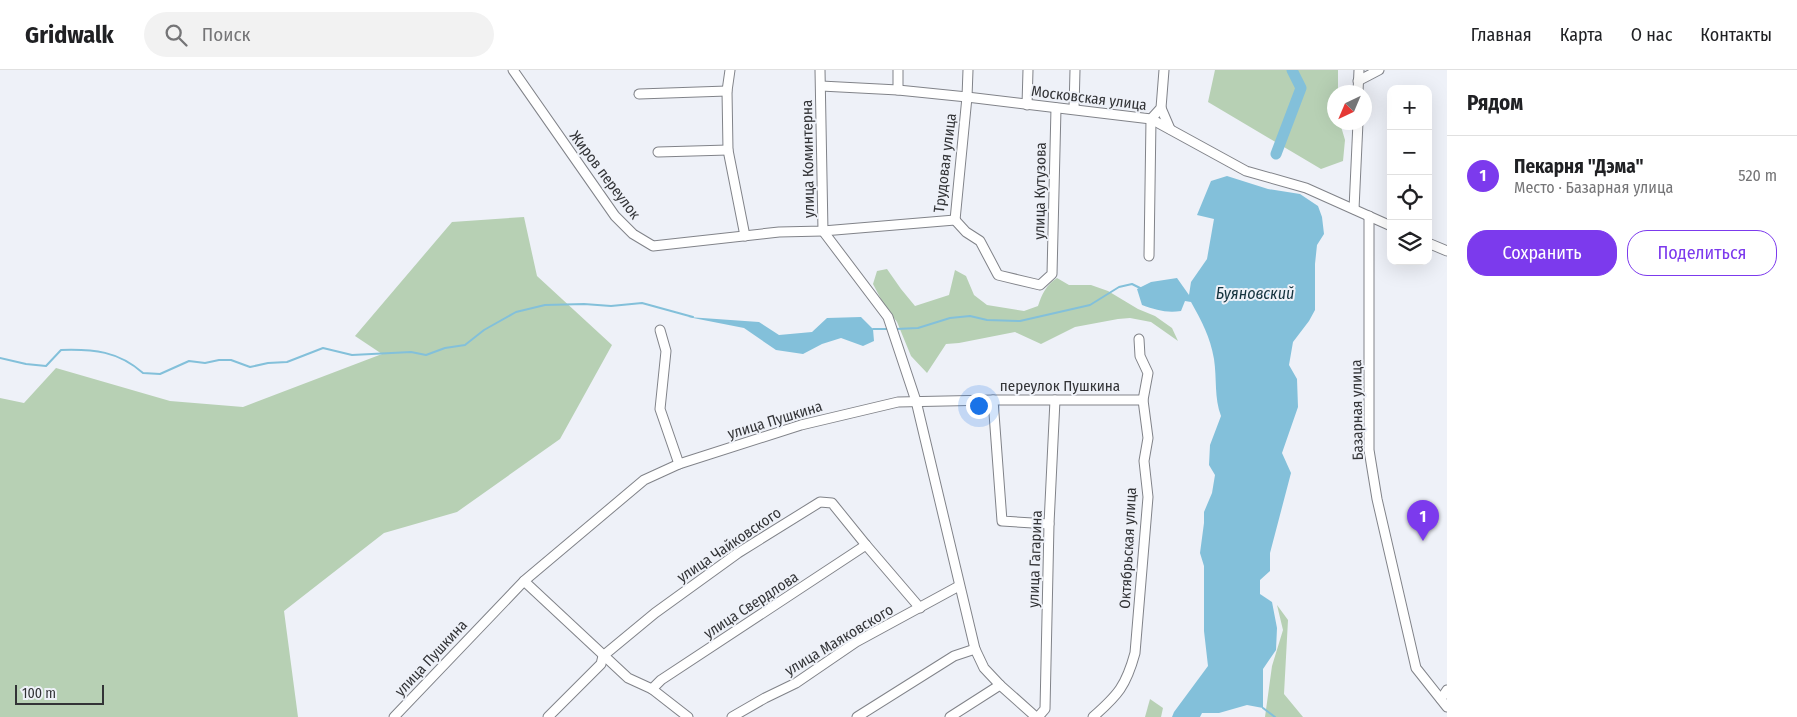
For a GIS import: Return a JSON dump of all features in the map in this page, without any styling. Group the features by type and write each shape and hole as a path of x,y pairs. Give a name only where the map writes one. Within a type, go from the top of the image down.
{"street":[{"name":"Жиров переулок","path":"513,70 614,216 633,234 653,246 780,232 823,232"},
{"path":"730,70 727,91 728,150 745,236"},
{"name":"улица Коминтерна","path":"820,70 823,232 888,317 916,402"},
{"path":"898,70 898,90"},
{"name":"Трудовая улица","path":"823,232 955,220 968,70"},
{"path":"1027,105 1028,70"},
{"path":"1074,109 1075,70"},
{"path":"1164,70 1161,108 1170,129"},
{"path":"1358,85 1360,70"},
{"path":"1358,81 1379,70"},
{"name":"Московская улица","path":"821,86 898,90 1151,119 1246,171 1306,188 1387,224"},
{"path":"639,94 727,91"},
{"name":"улица Кутузова","path":"955,220 966,232 980,241 998,275 1040,285 1052,274 1056,108"},
{"path":"1149,256 1151,119 1161,108"},
{"path":"1354,209 1358,130"},
{"path":"658,152 728,150"},
{"name":"Базарная улица","path":"1369,216 1369,450 1377,499 1416,668 1447,707"},
{"path":"1432,245 1447,252"},
{"path":"660,330 666,352 660,409 679,464"},
{"name":"Октябрьская улица","path":"1093,717 1116,696 1130,672 1135,653 1148,497 1144,461 1148,438 1143,400 1148,373 1140,356 1139,339"},
{"path":"993,400 1002,521 1049,524"},
{"name":"улица Гагарина","path":"1037,717 1045,710 1049,524 1055,400"},
{"name":"переулок Пушкина","path":"916,402 1143,400"},
{"name":"улица Пушкина","path":"394,717 524,580 644,480 679,464 801,425 898,402 916,402"},
{"path":"916,402 975,649 984,668 1000,685 1037,717"},
{"name":"улица Чайковского","path":"548,717 601,664 603,656 655,613 738,553 820,502 832,503 920,608"},
{"name":"улица Свердлова","path":"652,689 661,680 866,545"},
{"path":"524,580 628,678 652,689 688,717"},
{"name":"улица Маяковского","path":"732,717 765,698 796,684 856,642 959,586"},
{"path":"857,717 954,656 975,649"},
{"path":"950,717 1000,685"},
{"path":"1441,699 1447,690"}],"green space":[{"path":"1215,70 1338,70 1338,85 1327,85 1327,130 1342,130 1345,140 1343,161 1321,169 1208,102"},
{"path":"524,217 537,276 612,345 560,439 457,512 384,533 284,611 298,717 0,717 0,398 24,403 56,368 170,401 243,407 382,354 355,336 452,222"},
{"path":"887,269 915,306 949,295 955,270 966,276 974,295 987,305 1024,311 1038,306 1045,290 1057,278 1069,285 1091,285 1108,291 1138,309 1155,316 1172,328 1178,341 1151,322 1130,318 1075,327 1041,344 1015,332 946,344 927,373 911,356 897,322 884,305 873,284 877,271"},
{"path":"1277,605 1288,620 1284,694 1303,717 1265,717 1272,666 1283,630"},
{"path":"1150,699 1163,708 1161,717 1145,717"}],"water":[{"name":"Буяновский","path":"1227,176 1268,189 1300,194 1318,206 1322,217 1324,234 1317,245 1315,310 1293,342 1289,365 1297,379 1298,407 1282,453 1291,473 1270,553 1270,571 1260,580 1260,594 1272,602 1277,628 1276,650 1263,669 1263,708 1247,705 1219,713 1202,713 1200,717 1172,717 1208,666 1204,631 1204,566 1200,553 1204,512 1212,493 1215,475 1209,465 1210,445 1221,416 1217,402 1215,366 1210,343 1191,302 1185,301 1181,311 1157,310 1142,305 1137,289 1151,282 1177,278 1189,295 1191,282 1207,259 1214,219 1197,215 1211,181"},
{"path":"688,317 759,322 779,335 812,332 827,318 861,317 873,329 874,341 863,346 841,338 822,344 803,354 776,350 744,328"}],"waterway":[{"path":"1276,154 1301,88 1292,70"},
{"path":"896,329 918,328 950,318 970,316 987,320 1020,321 1090,305 1119,287 1132,284 1140,288"},
{"path":"0,358 46,366 61,350 95,351 124,360 143,373 160,374 189,361 205,363 231,360 250,367 268,363 287,362 323,348 352,355 411,352 426,355 445,348 465,345 484,330 516,312 545,305 584,304 611,306 642,303 693,317"},
{"path":"873,329 888,329"},
{"path":"1263,708 1275,717"}],"place":[{"name":"Пекарня \"Дэма\"","path":"1423,541"}]}
